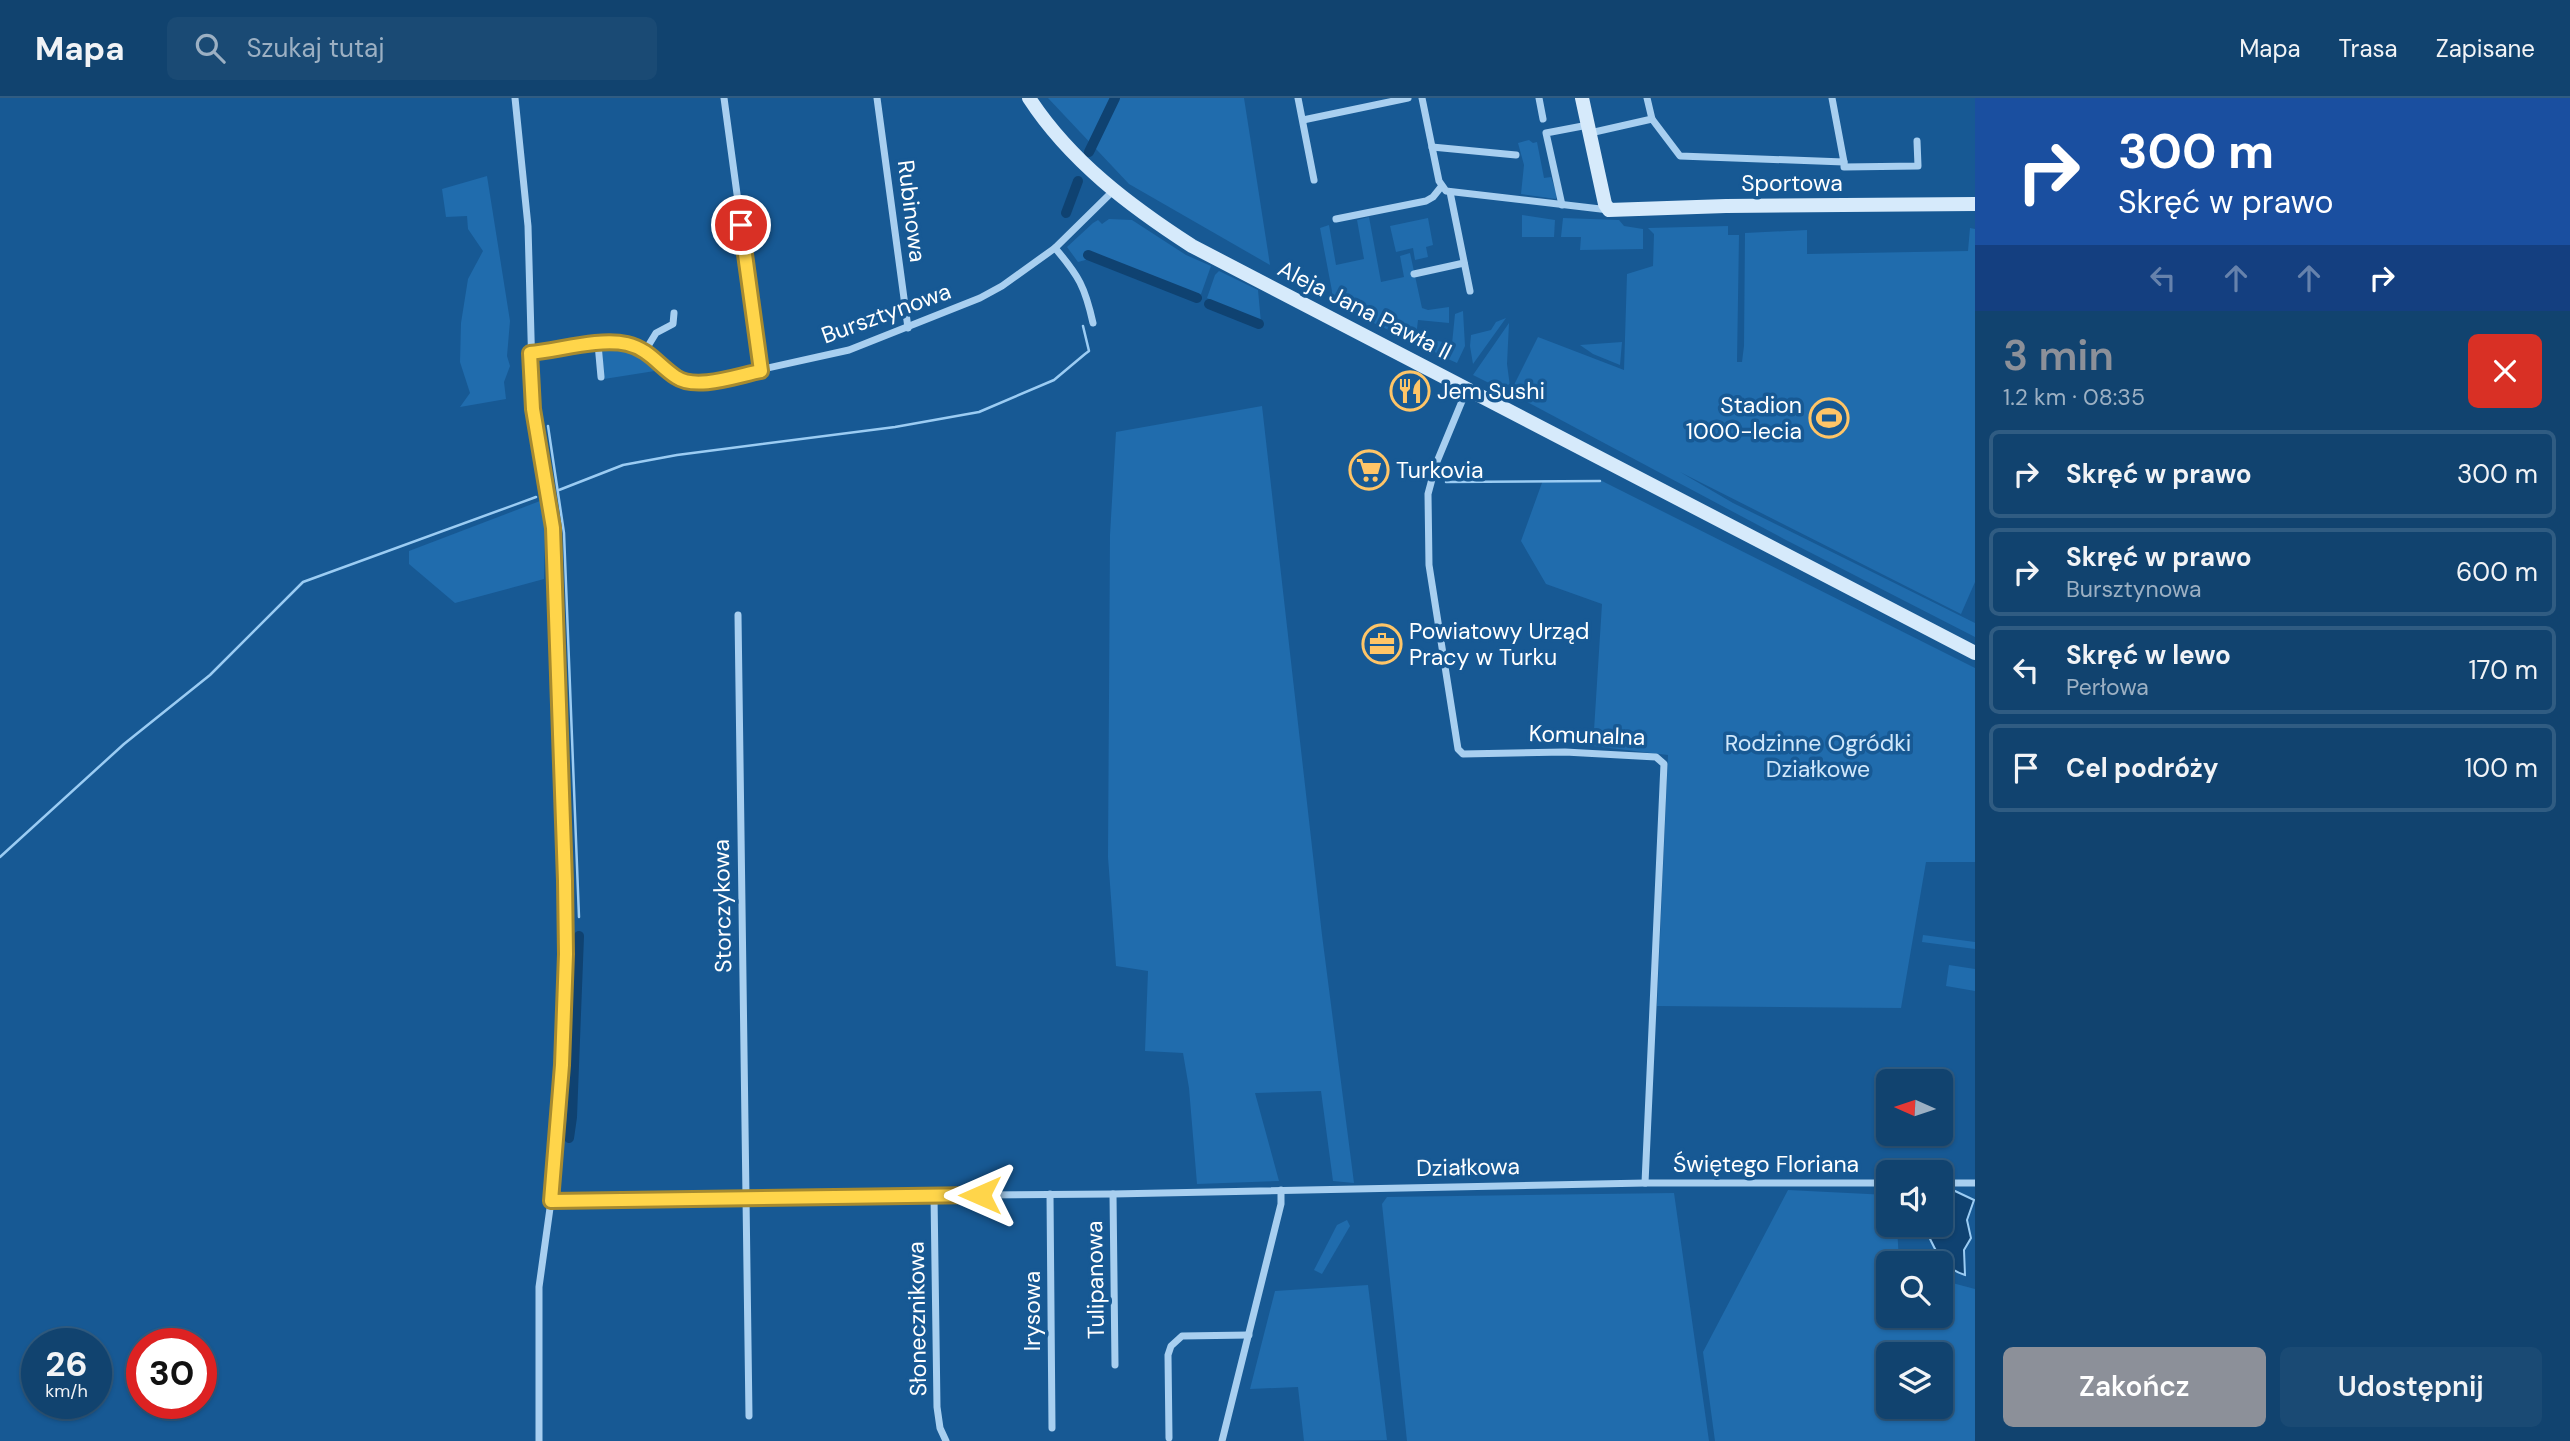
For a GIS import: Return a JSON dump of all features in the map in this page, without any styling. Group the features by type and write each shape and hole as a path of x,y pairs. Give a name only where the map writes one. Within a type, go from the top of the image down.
{"main road":[{"name":"Aleja Jana Pawła II","path":"1029,98 1064,142 1112,191 1192,246 1975,653"},
{"path":"1582,98 1605,204 1609,210"},
{"name":"Sportowa","path":"1609,210 1975,204"}],"street":[{"path":"514,98 528,226 533,409 553,528 566,926 562,1065 551,1201 539,1287 539,1441"},
{"path":"724,98 761,371"},
{"name":"Rubinowa","path":"877,98 908,328"},
{"path":"1298,98 1314,180"},
{"path":"1303,120 1408,98"},
{"path":"1422,98 1441,187 1450,192 1609,210"},
{"path":"1539,98 1543,119"},
{"path":"1647,98 1652,119 1680,156 1844,158"},
{"path":"1832,98 1844,167 1918,166 1917,141"},
{"path":"1562,205 1546,133 1652,119"},
{"path":"1432,147 1516,155"},
{"path":"1336,219 1426,201 1441,187"},
{"name":"Bursztynowa","path":"530,353 617,342 645,351 674,376 687,382 705,382 849,350 989,293 1055,247 1112,191"},
{"path":"1450,192 1470,291"},
{"path":"1055,247 1080,278 1086,291 1093,323"},
{"path":"1414,274 1464,263"},
{"path":"645,351 656,333 673,324 674,313"},
{"path":"598,344 601,377"},
{"name":"Komunalna","path":"1467,388 1436,464 1429,494 1429,565 1458,749 1463,754 1565,752 1656,757 1664,764 1645,1183"},
{"name":"Storczykowa","path":"738,615 749,1416"},
{"name":"Działkowa","path":"551,1201 1113,1194 1645,1183"},
{"name":"Świętego Floriana","path":"1645,1183 1876,1183"},
{"path":"1953,1183 1975,1183"},
{"path":"1222,1441 1281,1204 1281,1191"},
{"name":"Irysowa","path":"1050,1194 1052,1428"},
{"name":"Tulipanowa","path":"1113,1194 1115,1366"},
{"name":"Słonecznikowa","path":"934,1195 937,1407 940,1428 946,1441"},
{"path":"1169,1438 1168,1355 1175,1340 1182,1336 1250,1335"}],"green space":[{"path":"1048,98 1244,98 1270,265 1129,184"},
{"path":"1529,140 1537,142 1544,178 1551,177 1556,199 1521,194 1524,165 1518,143"},
{"path":"487,176 510,321 507,356 510,366 504,382 506,399 460,407 470,393 460,362 461,323 468,279 483,251 468,229 467,216 446,217 442,189"},
{"path":"1522,215 1555,220 1554,237 1522,237"},
{"path":"1369,217 1381,282 1404,277 1400,256 1410,253 1422,308 1428,310 1449,307 1449,323 1418,320 1416,337 1449,343 1445,357 1332,303 1320,228 1329,225 1336,265 1364,259 1357,220"},
{"path":"1428,218 1433,245 1426,247 1428,257 1415,260 1413,248 1396,252 1390,226"},
{"path":"1563,218 1619,220 1624,226 1643,229 1643,249 1580,250 1581,237 1561,237"},
{"path":"1109,219 1132,220 1186,255 1211,266 1200,297 1098,259 1078,262 1067,247 1093,223 1098,220 1102,224"},
{"name":"Stadion 1000-lecia","path":"1728,226 1728,235 1739,235 1737,362 1742,362 1744,346 1745,233 1807,230 1807,254 1968,251 1970,228 1975,229 1975,582 1961,614 1680,472 1733,503 1975,623 1975,637 1518,397 1518,389 1513,387 1538,337 1624,370 1627,274 1653,266 1654,234 1648,228"},
{"path":"1219,271 1258,290 1261,323 1207,298"},
{"path":"1463,311 1465,346 1457,363 1448,359 1455,314"},
{"path":"1506,318 1473,364 1471,335 1491,330 1496,322"},
{"path":"1509,323 1507,364 1511,394 1473,375"},
{"path":"1622,342 1620,365 1593,354 1580,345"},
{"path":"602,349 633,354 661,370 604,379"},
{"path":"1262,406 1322,935 1354,1183 1333,1181 1321,1091 1255,1093 1279,1181 1197,1184 1189,1088 1183,1053 1145,1051 1148,971 1116,966 1108,857 1110,535 1116,432"},
{"name":"Rodzinne Ogródki Działkowe","path":"1543,480 1602,481 1975,668 1975,862 1926,862 1901,1008 1657,1006 1668,755 1593,746 1602,604 1546,584 1521,541"},
{"path":"540,501 545,531 544,579 455,603 409,564 409,551"},
{"path":"1923,935 1975,942 1975,949 1922,942"},
{"path":"1949,965 1975,969 1975,991 1946,986"},
{"path":"1788,1190 1876,1194 1876,1237 1898,1237 1898,1251 1876,1251 1876,1328 1953,1328 1953,1283 1975,1289 1975,1441 1715,1441 1703,1352"},
{"path":"1674,1193 1709,1441 1407,1441 1382,1204 1387,1197"},
{"path":"1347,1220 1350,1226 1322,1274 1314,1270 1337,1225"},
{"path":"1368,1285 1387,1440 1304,1441 1298,1387 1250,1389 1275,1291"}],"shaded area":[{"path":"1955,1191 1974,1200 1967,1220 1971,1238 1964,1250 1965,1275 1953,1269 1953,1251 1936,1251 1930,1237 1953,1237"}],"waterway":[{"path":"1089,152 1115,98"},
{"path":"1066,213 1078,181"},
{"path":"1088,255 1197,298"},
{"path":"1209,304 1259,324"},
{"path":"559,490 623,465 677,455 895,427 979,412 1054,380 1089,351 1083,326"},
{"path":"548,426 564,533 579,917"},
{"path":"1446,482 1600,481"},
{"path":"0,857 124,744 210,675 303,582 536,497"},
{"path":"569,1138 579,936"}],"place":[{"name":"Jem Sushi","path":"1410,391"},
{"name":"Stadion 1000-lecia","path":"1829,418"},
{"name":"Turkovia","path":"1369,470"},
{"name":"Powiatowy Urząd Pracy w Turku","path":"1382,644"}],"route":[{"path":"741,225 761,371 694,383 674,376 645,351 617,342 530,353 535,426 553,528 565,881 566,954 562,1065 551,1201 980,1195"}]}
